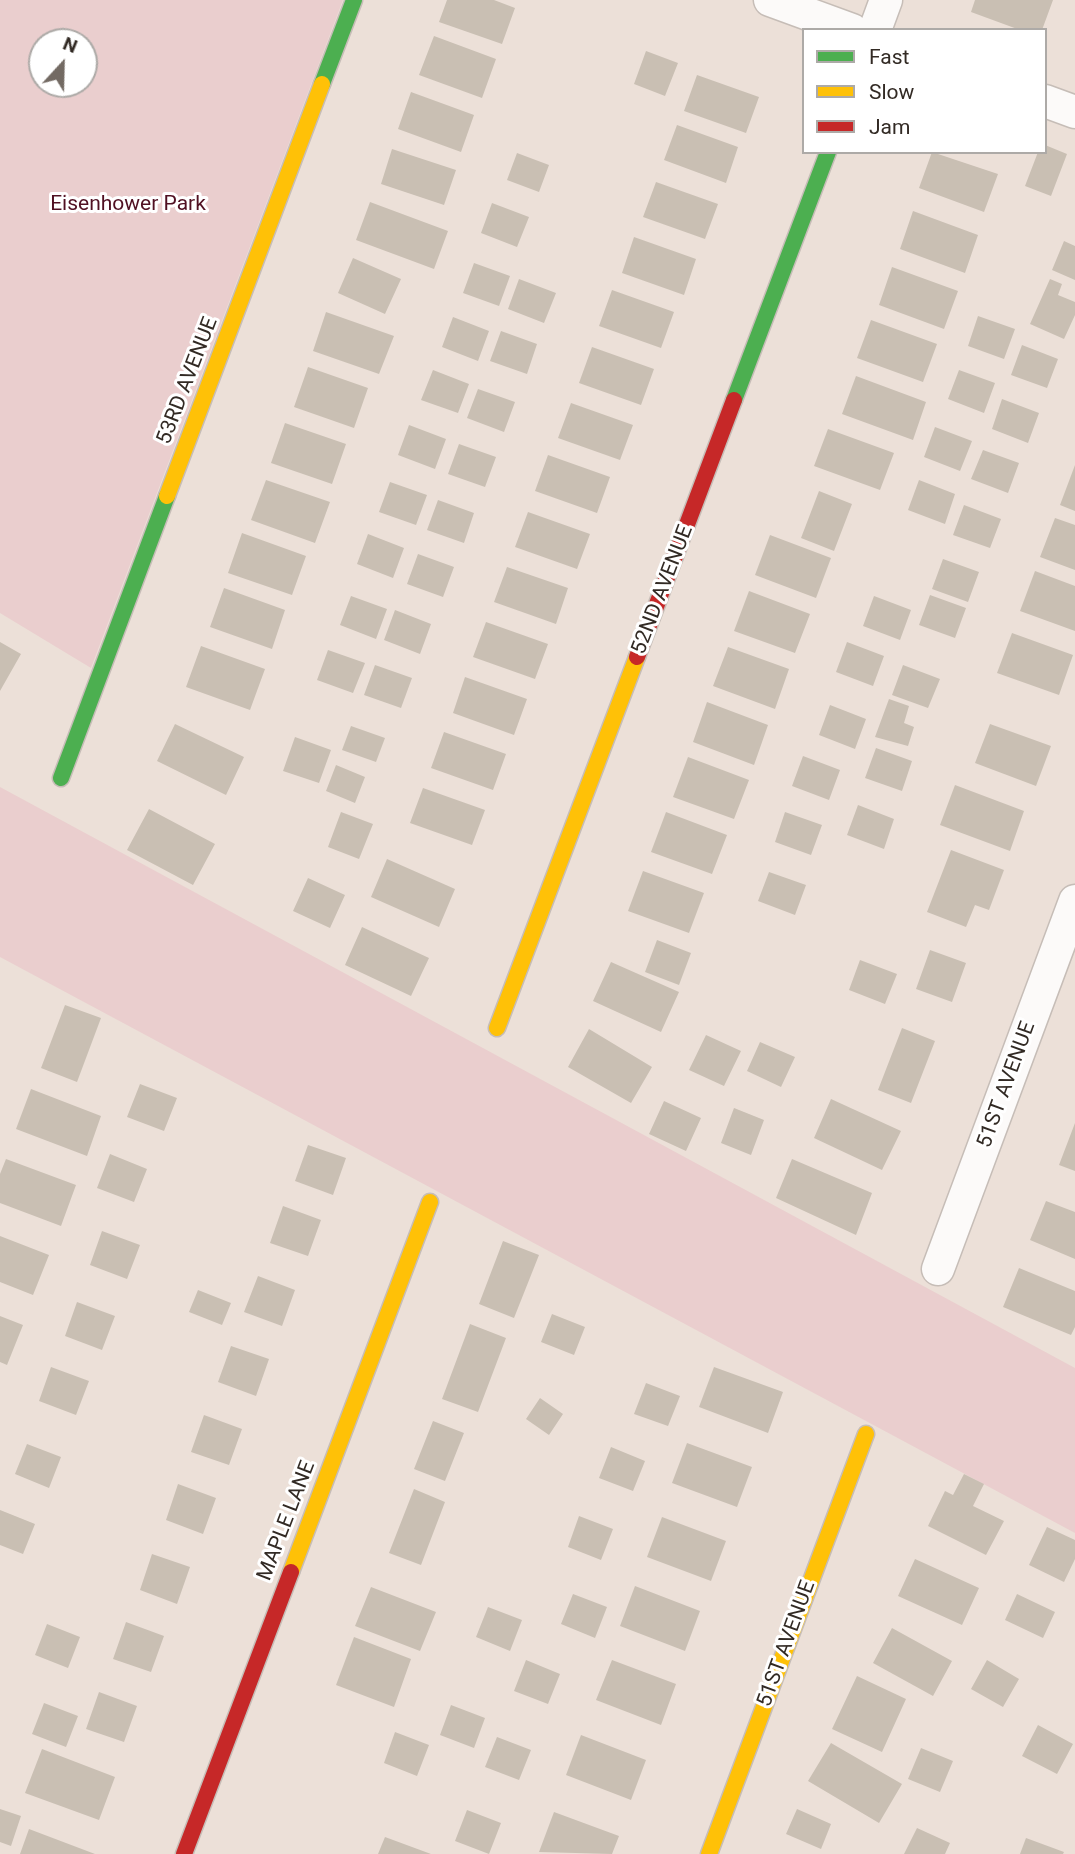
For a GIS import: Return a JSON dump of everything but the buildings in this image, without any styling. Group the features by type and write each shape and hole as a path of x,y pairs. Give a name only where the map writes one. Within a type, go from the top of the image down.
{"street":[{"name":"53RD AVENUE","path":"61,778 354,0"},
{"path":"770,0 847,28"},
{"path":"876,28 886,0"},
{"path":"1047,103 1075,113"},
{"name":"52ND AVENUE","path":"497,1028 827,154"},
{"name":"51ST AVENUE","path":"938,1269 1075,901"},
{"name":"MAPLE LANE","path":"184,1854 430,1202"},
{"name":"51ST AVENUE","path":"709,1854 866,1434"}],"green space":[{"name":"Eisenhower Park","path":"0,0 343,0 91,668 0,613"},
{"path":"0,787 1075,1368 1075,1533 0,957"}],"traffic: fast":[{"path":"322,84 354,0"},
{"path":"734,400 827,154"},
{"path":"61,778 167,496"}],"traffic: slow":[{"path":"167,496 322,84"},
{"path":"497,1028 637,657"},
{"path":"291,1572 430,1202"},
{"path":"709,1854 866,1434"}],"traffic: jam":[{"path":"637,657 734,400"},
{"path":"184,1854 291,1572"}]}
